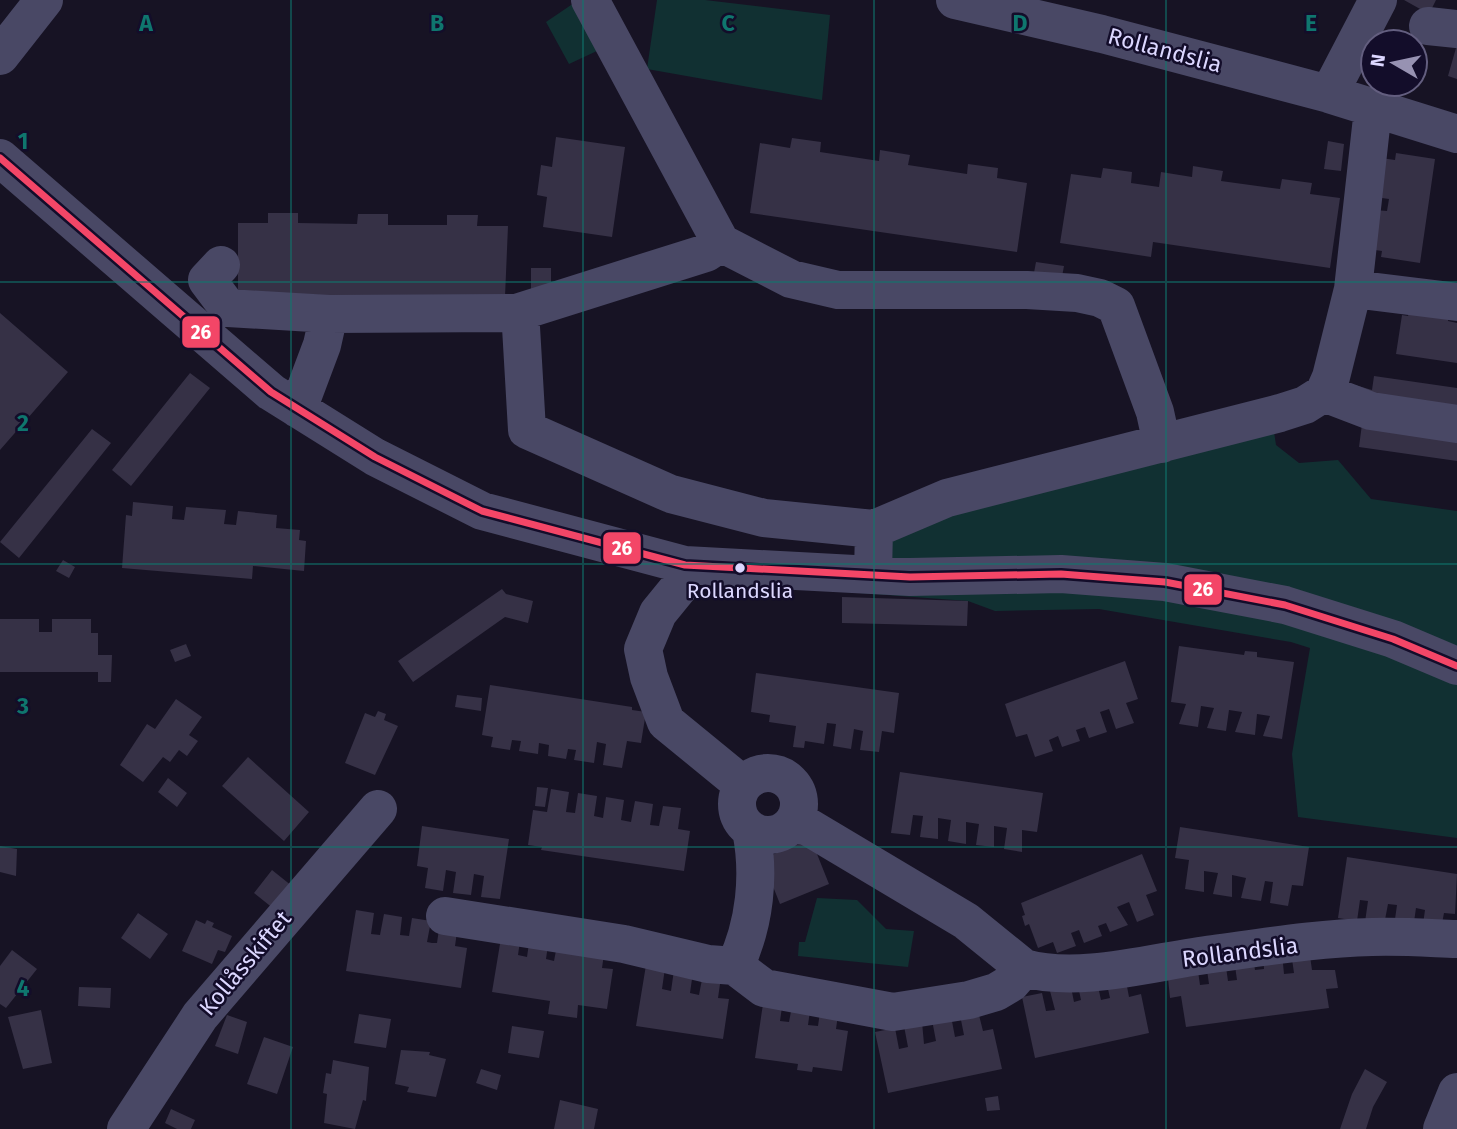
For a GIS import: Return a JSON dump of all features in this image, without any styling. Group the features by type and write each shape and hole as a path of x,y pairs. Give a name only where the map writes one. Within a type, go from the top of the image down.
{"street":[{"path":"0,56 44,0"},
{"path":"590,0 721,243 791,279 838,290 1027,290 1100,298 1115,306 1155,412 1162,444"},
{"name":"Rollandslia","path":"955,0 1102,34 1329,94 1457,134"},
{"path":"1329,94 1378,0"},
{"path":"516,313 521,327 527,430 671,494 764,518 874,529 947,498 1280,413 1305,405 1324,393 1331,377 1353,289 1373,109"},
{"path":"0,158 271,392 375,457 482,511 685,565 910,578 1061,574 1165,582 1285,605 1393,639 1457,666"},
{"path":"221,265 206,280 228,308 329,314 516,313 706,253 721,243"},
{"path":"1353,289 1457,302"},
{"path":"298,410 322,345 329,314"},
{"path":"1324,393 1371,411 1457,424"},
{"path":"873,575 874,529"},
{"path":"685,565 680,586 659,613 643,649 649,677 666,722 743,785"},
{"path":"770,773 789,781 798,799 794,819 780,832 760,834 751,830 743,823 737,804 743,785 760,774 770,773"},
{"name":"Kollåsskiftet","path":"126,1129 200,1016 379,808"},
{"path":"446,916 624,944 708,964 735,966 764,988 892,1012 969,1000 996,992 1011,983 1024,968 966,920 794,819"},
{"path":"735,966 746,942 754,898 755,852 751,830"},
{"name":"Rollandslia","path":"1024,968 1066,972 1119,969 1213,954 1370,937 1457,939"},
{"path":"1442,1129 1457,1092"}],"green space":[{"path":"657,0 705,0 830,15 822,100 647,69"},
{"path":"574,3 599,50 569,64 546,22"},
{"path":"1273,425 1276,445 1299,463 1338,460 1371,499 1457,511 1457,838 1298,817 1292,754 1310,648 1291,642 1099,609 995,611 968,601 805,589 914,521"},
{"path":"817,898 857,900 886,929 914,931 908,967 798,956 799,942 805,942"}],"building":[{"path":"1404,0 1436,0 1429,14"},
{"path":"1457,48 1457,79 1448,76"},
{"path":"556,137 625,147 612,237 543,227 547,197 537,195 541,165 552,167"},
{"path":"792,138 821,142 820,152 879,161 880,150 910,155 908,165 967,174 968,164 998,168 997,178 1027,183 1017,252 750,213 760,143 790,148"},
{"path":"1328,141 1344,144 1341,171 1324,169"},
{"path":"1396,153 1435,159 1420,263 1381,257 1382,251 1368,249 1374,210 1387,211 1389,199 1375,197 1381,158 1395,160"},
{"path":"1193,166 1223,171 1221,181 1280,189 1282,179 1312,183 1310,194 1340,198 1330,268 1153,242 1151,257 1060,243 1071,174 1101,178 1103,168 1132,172 1131,183 1159,187 1161,172 1192,177"},
{"path":"268,213 298,213 298,223 357,224 358,214 388,214 388,225 447,225 447,215 478,215 477,226 508,226 505,297 238,294 238,223 268,223"},
{"path":"1036,262 1064,266 1061,282 1033,278"},
{"path":"531,268 551,268 551,292 531,292"},
{"path":"1411,302 1450,308 1448,321 1457,323 1457,363 1396,354 1402,315 1408,316"},
{"path":"0,313 68,372 0,450"},
{"path":"190,373 210,388 131,486 112,470"},
{"path":"1374,376 1457,388 1457,412 1353,397 1355,385 1372,390"},
{"path":"1362,424 1457,437 1457,461 1359,447"},
{"path":"92,429 111,443 19,558 0,542"},
{"path":"133,502 173,506 172,519 184,520 186,507 226,510 224,524 236,525 238,511 277,515 276,528 300,530 299,540 306,541 304,571 253,566 252,579 122,568 126,515 132,516"},
{"path":"63,560 75,567 69,578 56,571"},
{"path":"502,589 506,594 533,601 528,623 505,617 413,682 398,661"},
{"path":"842,597 968,601 967,626 842,623"},
{"path":"0,619 39,619 39,632 52,632 52,619 91,619 91,633 98,633 98,655 112,655 111,682 98,682 98,672 0,672"},
{"path":"186,644 191,656 175,662 170,650"},
{"path":"1179,646 1244,655 1245,651 1257,652 1257,657 1294,662 1282,739 1263,736 1270,716 1257,714 1255,735 1235,732 1242,712 1229,710 1226,731 1207,728 1214,708 1201,706 1198,727 1179,724 1186,704 1171,702"},
{"path":"1125,661 1138,699 1126,703 1134,723 1116,729 1109,709 1100,712 1107,732 1089,738 1085,727 1076,730 1080,741 1062,747 1058,736 1049,740 1053,751 1035,757 1027,734 1016,737 1005,704"},
{"path":"756,673 899,693 894,733 882,731 879,752 860,750 863,731 854,729 851,749 833,746 836,724 827,723 824,744 805,741 804,748 793,747 796,726 769,722 770,715 751,712"},
{"path":"490,685 632,707 632,710 646,712 641,743 627,741 622,768 603,765 606,744 597,742 594,763 574,760 576,750 568,749 566,759 548,756 549,745 539,743 538,754 519,751 521,741 512,740 510,750 491,747 493,737 482,735"},
{"path":"457,695 482,698 481,711 455,707"},
{"path":"176,699 202,717 189,735 198,741 187,756 179,750 170,762 163,757 143,782 120,765 147,724 155,729"},
{"path":"378,711 386,714 384,720 398,726 375,775 345,763 365,713 375,717"},
{"path":"248,757 309,812 284,841 222,786"},
{"path":"900,772 1043,793 1037,832 1022,830 1022,852 1004,849 1007,828 994,826 994,847 976,845 979,824 966,822 966,844 948,841 951,820 938,818 938,839 920,837 923,816 913,815 910,835 891,833"},
{"path":"168,778 187,793 177,807 158,792"},
{"path":"537,787 548,788 545,807 535,806"},
{"path":"551,789 569,792 566,812 575,813 578,793 597,796 594,816 603,818 606,797 624,800 621,820 631,822 635,801 653,804 650,825 659,826 663,806 681,808 678,829 690,831 684,871 541,850 542,847 528,845 533,810 547,812"},
{"path":"422,826 509,839 500,899 481,897 484,876 474,874 471,895 453,893 456,872 446,870 443,891 425,888 428,868 417,866"},
{"path":"1180,827 1309,847 1303,886 1292,885 1288,906 1270,903 1273,882 1265,881 1261,901 1241,898 1246,878 1232,875 1232,897 1213,894 1218,873 1204,871 1204,892 1185,889 1189,860 1175,858"},
{"path":"811,839 829,884 780,904 762,859"},
{"path":"0,846 17,849 16,876 0,872"},
{"path":"1142,854 1157,891 1146,895 1154,915 1137,922 1129,902 1117,907 1128,925 1110,932 1106,923 1098,926 1102,936 1084,943 1079,930 1071,933 1076,946 1057,953 1053,942 1038,948 1029,924 1025,926 1021,903"},
{"path":"1347,857 1457,874 1455,914 1444,913 1440,934 1422,931 1425,910 1416,908 1413,929 1394,926 1397,905 1388,904 1384,925 1365,922 1368,901 1360,900 1357,921 1338,918"},
{"path":"272,870 297,890 279,913 254,893"},
{"path":"356,910 374,913 371,934 380,935 384,914 402,917 400,935 409,936 412,918 431,921 427,942 432,943 437,943 440,922 458,925 455,946 467,948 461,988 346,971"},
{"path":"138,913 168,934 150,959 121,938"},
{"path":"196,920 205,924 207,920 214,923 212,927 232,936 225,952 218,950 212,964 182,951"},
{"path":"502,932 521,934 518,955 527,957 530,936 549,938 546,959 554,961 558,940 605,947 602,968 613,969 607,1009 578,1005 577,1018 548,1014 550,1001 492,992"},
{"path":"1309,949 1312,970 1335,970 1338,988 1326,989 1329,1008 1186,1027 1181,996 1170,998 1168,978 1197,964 1200,985 1209,984 1206,963 1225,960 1228,981 1237,980 1234,959 1253,957 1255,970 1264,969 1263,955 1282,953 1284,974 1294,973 1291,952"},
{"path":"12,950 37,969 6,1008 0,1004 0,966"},
{"path":"646,965 665,968 662,989 671,991 674,970 693,972 690,993 699,995 703,974 721,977 718,998 729,999 723,1039 636,1026"},
{"path":"1125,976 1129,997 1141,994 1149,1033 1035,1058 1022,997 1042,993 1046,1011 1055,1010 1050,991 1071,987 1074,1002 1081,1000 1078,986 1097,982 1101,1000 1110,998 1106,980"},
{"path":"79,987 111,988 110,1008 78,1006"},
{"path":"764,997 783,1000 780,1021 789,1022 793,1001 811,1004 808,1025 818,1026 821,1005 839,1008 836,1029 848,1031 842,1071 813,1067 812,1072 797,1070 798,1064 755,1058"},
{"path":"41,1010 52,1063 23,1069 8,1017"},
{"path":"978,1011 983,1031 993,1029 1002,1069 888,1093 875,1032 895,1028 899,1049 908,1047 904,1026 922,1022 924,1044 936,1041 932,1020 951,1016 955,1037 964,1035 960,1015"},
{"path":"359,1014 391,1019 386,1048 354,1043"},
{"path":"227,1015 247,1022 238,1054 215,1046"},
{"path":"512,1026 544,1031 539,1058 508,1053"},
{"path":"264,1037 293,1047 277,1094 247,1084"},
{"path":"401,1050 430,1052 429,1055 446,1059 436,1097 407,1092 409,1087 395,1084"},
{"path":"333,1060 369,1067 366,1101 363,1100 355,1129 324,1123 327,1094 323,1093 326,1073 331,1074"},
{"path":"481,1069 501,1075 497,1090 476,1083"},
{"path":"1365,1069 1387,1082 1373,1107 1366,1129 1340,1129 1352,1094"},
{"path":"998,1096 1000,1110 987,1111 985,1098"},
{"path":"560,1100 598,1109 594,1129 554,1129"},
{"path":"171,1109 195,1120 191,1129 177,1129 165,1123"}],"transit line":[{"name":"26","path":"0,158 271,392 375,457 482,511 685,565 910,577 1061,574 1165,582 1285,605 1393,639 1457,666"}],"place":[{"name":"Rollandslia","path":"740,568"}]}
